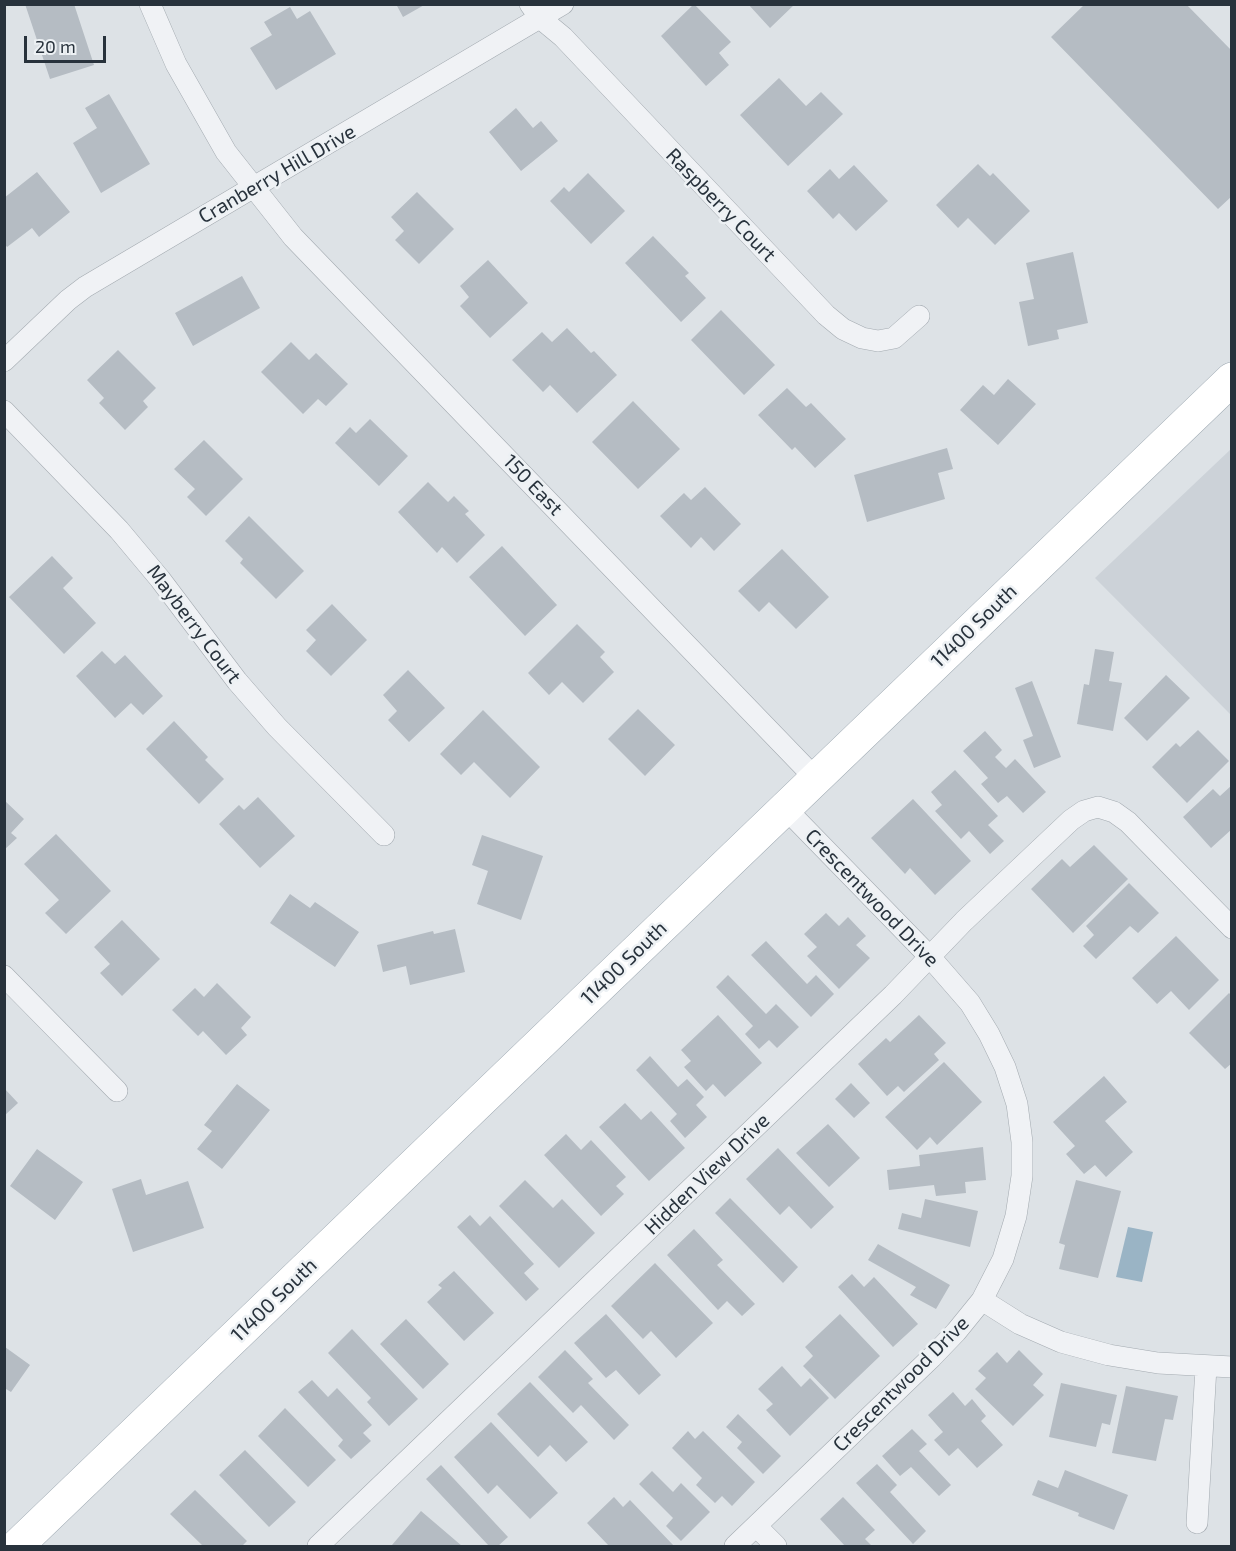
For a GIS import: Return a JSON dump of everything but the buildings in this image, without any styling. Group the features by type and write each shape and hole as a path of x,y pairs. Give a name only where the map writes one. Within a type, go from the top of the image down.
{"main road":[{"name":"11400 South","path":"17,1546 1232,379"}],"street":[{"name":"150 East","path":"150,4 176,64 226,152 292,237 816,778"},
{"name":"Cranberry Hill Drive","path":"4,361 68,300 85,287 254,189 535,11 563,4"},
{"name":"Raspberry Court","path":"535,11 563,37 826,315 843,329 862,338 886,340 894,338 919,316"},
{"name":"Mayberry Court","path":"4,411 119,530 160,579 237,681 264,712 384,835"},
{"name":"Hidden View Drive","path":"318,1546 884,1004 964,921 1071,820 1084,811 1098,807 1114,812 1128,822 1232,928"},
{"name":"Crescentwood Drive","path":"735,1546 932,1357 957,1332 982,1300 1003,1259 1016,1216 1022,1176 1017,1104 1005,1067 970,1003 930,957 785,808"},
{"path":"4,976 117,1091"},
{"path":"982,1300 1020,1324 1061,1342 1109,1355 1158,1363 1232,1367"},
{"path":"1197,1523 1206,1367"},
{"path":"756,1526 776,1546"}],"shaded area":[{"path":"1231,449 1231,715 1095,578"}],"water":[{"path":"1128,1227 1153,1232 1142,1282 1116,1277"}]}
